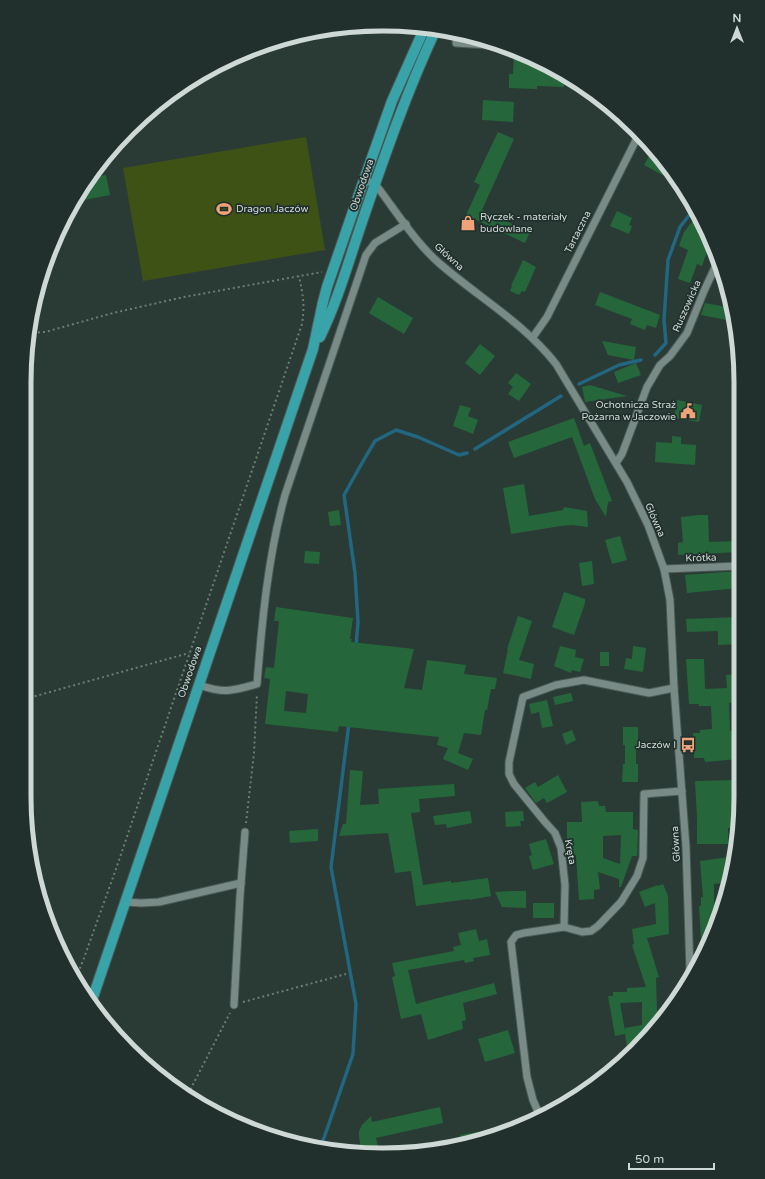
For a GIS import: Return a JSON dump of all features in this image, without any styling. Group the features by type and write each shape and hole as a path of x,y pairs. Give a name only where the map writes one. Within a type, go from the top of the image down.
{"main road":[{"name":"Obwodowa","path":"93,996 313,349 323,302 364,180 392,101 421,33"},
{"name":"Obwodowa","path":"313,349 332,310 401,111 433,35"}],"street":[{"path":"456,43 477,44"},
{"name":"Tartaczna","path":"533,337 547,317 636,139"},
{"path":"364,180 375,184"},
{"name":"Główna","path":"375,184 426,250 438,262 533,337 546,351 556,364 616,463 648,525 664,569 670,600 674,688 686,847 690,967"},
{"path":"199,685 212,690 223,691 257,684 259,655 272,552 278,518 285,495 366,255 375,243 406,224"},
{"name":"Ruszowicka","path":"616,463 622,454 647,387 660,365 670,356 687,333 714,269"},
{"name":"Krótka","path":"664,569 734,566"},
{"name":"Kręta","path":"564,927 565,885 561,848 555,833 514,784 509,774 509,762 523,697 556,685 584,680 649,693 674,688"},
{"path":"538,1112 533,1100 527,1077 511,942 516,935 524,933 564,927 582,932 591,931 598,926 621,902 637,876 643,858 644,794 682,791"},
{"path":"234,1005 245,832"},
{"path":"126,902 159,902 241,882"}],"path":[{"path":"35,333 46,332 113,312 334,270"},
{"path":"78,972 116,869 302,324 304,299 299,276"},
{"path":"31,697 189,653"},
{"path":"245,832 254,753 257,713 257,684"},
{"path":"190,1091 234,1005 346,974"}],"green space":[{"name":"Dragon Jaczów","path":"306,137 325,250 143,281 123,168"}],"building":[{"path":"514,57 538,67 564,82 564,87 537,86 537,89 509,88 509,74 513,74"},
{"path":"483,100 514,102 513,122 482,120"},
{"path":"498,132 514,139 482,210 530,232 525,243 466,215 480,185 474,182"},
{"path":"650,155 668,178 644,165"},
{"path":"106,175 110,195 82,200 90,187 98,176"},
{"path":"617,211 632,218 629,225 632,226 629,234 610,226"},
{"path":"694,219 709,253 707,252 702,266 697,264 690,283 678,279 688,250 679,246 684,232"},
{"path":"523,260 536,267 525,292 522,291 519,295 510,291"},
{"path":"600,292 660,315 656,328 647,325 645,330 630,324 632,319 595,305"},
{"path":"378,297 413,318 404,334 369,313"},
{"path":"705,303 725,307 728,320 701,315"},
{"path":"602,341 636,347 634,360 608,355"},
{"path":"480,344 495,356 480,375 465,363"},
{"path":"636,363 641,375 618,383 614,372"},
{"path":"516,373 531,384 519,401 508,394 513,387 508,383"},
{"path":"590,385 627,396 585,402 582,387"},
{"name":"Ochotnicza Straż Pożarna w Jaczowie","path":"677,400 702,405 699,422 674,418"},
{"path":"460,405 471,408 468,416 478,420 473,434 453,426"},
{"path":"574,418 584,446 590,443 612,501 608,502 606,517 595,499 572,437 514,458 508,442"},
{"path":"672,436 681,437 681,444 696,445 695,465 655,462 656,442 672,443"},
{"path":"524,484 529,516 563,510 564,507 587,511 588,527 572,525 561,526 511,534 503,488"},
{"path":"339,510 341,525 330,526 328,512"},
{"path":"708,515 709,542 734,541 734,552 678,555 678,543 683,542 681,517"},
{"path":"620,536 627,560 612,564 605,540"},
{"path":"305,551 320,552 319,564 304,563"},
{"path":"592,561 594,584 582,586 579,563"},
{"path":"734,571 734,588 687,593 685,575"},
{"path":"564,592 585,599 574,635 552,627"},
{"path":"276,607 353,618 350,639 352,639 351,642 414,649 404,688 422,690 427,660 466,665 464,674 497,678 495,689 491,689 487,710 485,710 481,735 464,733 458,753 473,759 468,770 443,759 448,748 437,745 439,737 339,726 338,732 265,724 270,679 264,678 266,667 274,668 279,621 274,621","holes":["286,691 308,694 306,713 284,711"]},
{"path":"518,616 532,621 519,660 534,664 531,679 503,673 507,649"},
{"path":"734,617 734,644 718,645 718,631 687,632 686,619"},
{"path":"560,646 576,650 575,657 584,659 580,672 572,670 571,673 554,666"},
{"path":"633,646 646,648 643,672 624,669 626,658 632,659"},
{"path":"600,652 609,652 609,666 600,666"},
{"path":"686,659 704,659 705,689 727,688 726,675 734,674 734,702 729,703 730,731 734,731 734,759 705,762 704,758 694,758 693,733 700,733 700,730 712,729 711,706 689,704"},
{"path":"571,693 573,701 555,705 553,697"},
{"path":"547,700 553,726 542,728 539,712 531,714 529,704"},
{"path":"623,727 638,727 636,764 638,764 638,782 622,782 623,764 625,764"},
{"path":"572,730 576,740 566,745 562,734"},
{"path":"350,770 363,771 360,805 379,804 378,789 454,784 455,796 419,799 420,812 411,813 423,885 488,878 491,896 416,906 411,871 395,873 388,833 339,836 343,824 346,824"},
{"path":"558,775 567,792 547,803 544,798 536,803 525,788 535,782 538,787"},
{"path":"734,780 732,828 728,828 728,844 697,844 695,781"},
{"path":"598,801 599,806 605,806 606,812 633,812 633,829 638,830 637,856 632,856 621,887 619,887 619,879 598,872 600,889 594,890 594,899 579,900 576,856 567,856 567,822 582,822 581,802","holes":["621,835 620,864 603,858 603,836"]},
{"path":"470,811 472,823 447,828 446,824 435,825 433,816"},
{"path":"523,811 524,821 520,821 521,826 506,827 505,812"},
{"path":"318,829 318,841 290,843 289,831"},
{"path":"546,839 554,864 533,870 529,856 532,855 529,844"},
{"path":"728,857 723,883 714,884 715,909 703,940 701,940 699,906 701,906 701,897 703,897 700,861"},
{"path":"663,884 668,896 669,934 647,938 659,977 656,978 657,1011 660,1011 647,1028 627,1049 625,1034 615,1036 608,996 613,996 613,992 627,992 627,988 646,987 632,945 634,944 632,929 656,924 655,903 645,907 639,892","holes":["642,1002 642,1025 625,1028 625,1031 620,1003"]},
{"path":"526,891 526,908 502,907 495,892"},
{"path":"533,903 554,903 554,918 533,918"},
{"path":"476,929 479,941 487,939 490,955 473,958 474,961 465,963 464,960 408,970 416,1004 494,983 497,994 463,1003 466,1020 462,1021 463,1029 428,1040 421,1014 401,1019 392,977 395,976 392,963 454,951 453,947 461,945 458,933"},
{"path":"508,1030 515,1053 485,1062 478,1039"},
{"path":"440,1107 443,1123 376,1138 378,1148 360,1147 359,1131 362,1125 371,1116 372,1122"},
{"path":"496,1129 461,1139 460,1135"}],"waterway":[{"path":"655,355 666,343 664,320 668,260 680,227 691,213"},
{"path":"579,384 619,365 641,360"},
{"path":"475,449 561,396"},
{"path":"356,646 358,622 355,573 344,495 362,463 375,441 396,430 418,437 459,455 467,453"},
{"path":"322,1142 353,1054 356,1004 331,867 349,723"}],"place":[{"name":"Dragon Jaczów","path":"224,209"},
{"name":"Ryczek - materiały budowlane","path":"468,223"},
{"name":"Ochotnicza Straż Pożarna w Jaczowie","path":"688,411"},
{"name":"Jaczów I","path":"688,745"}]}
